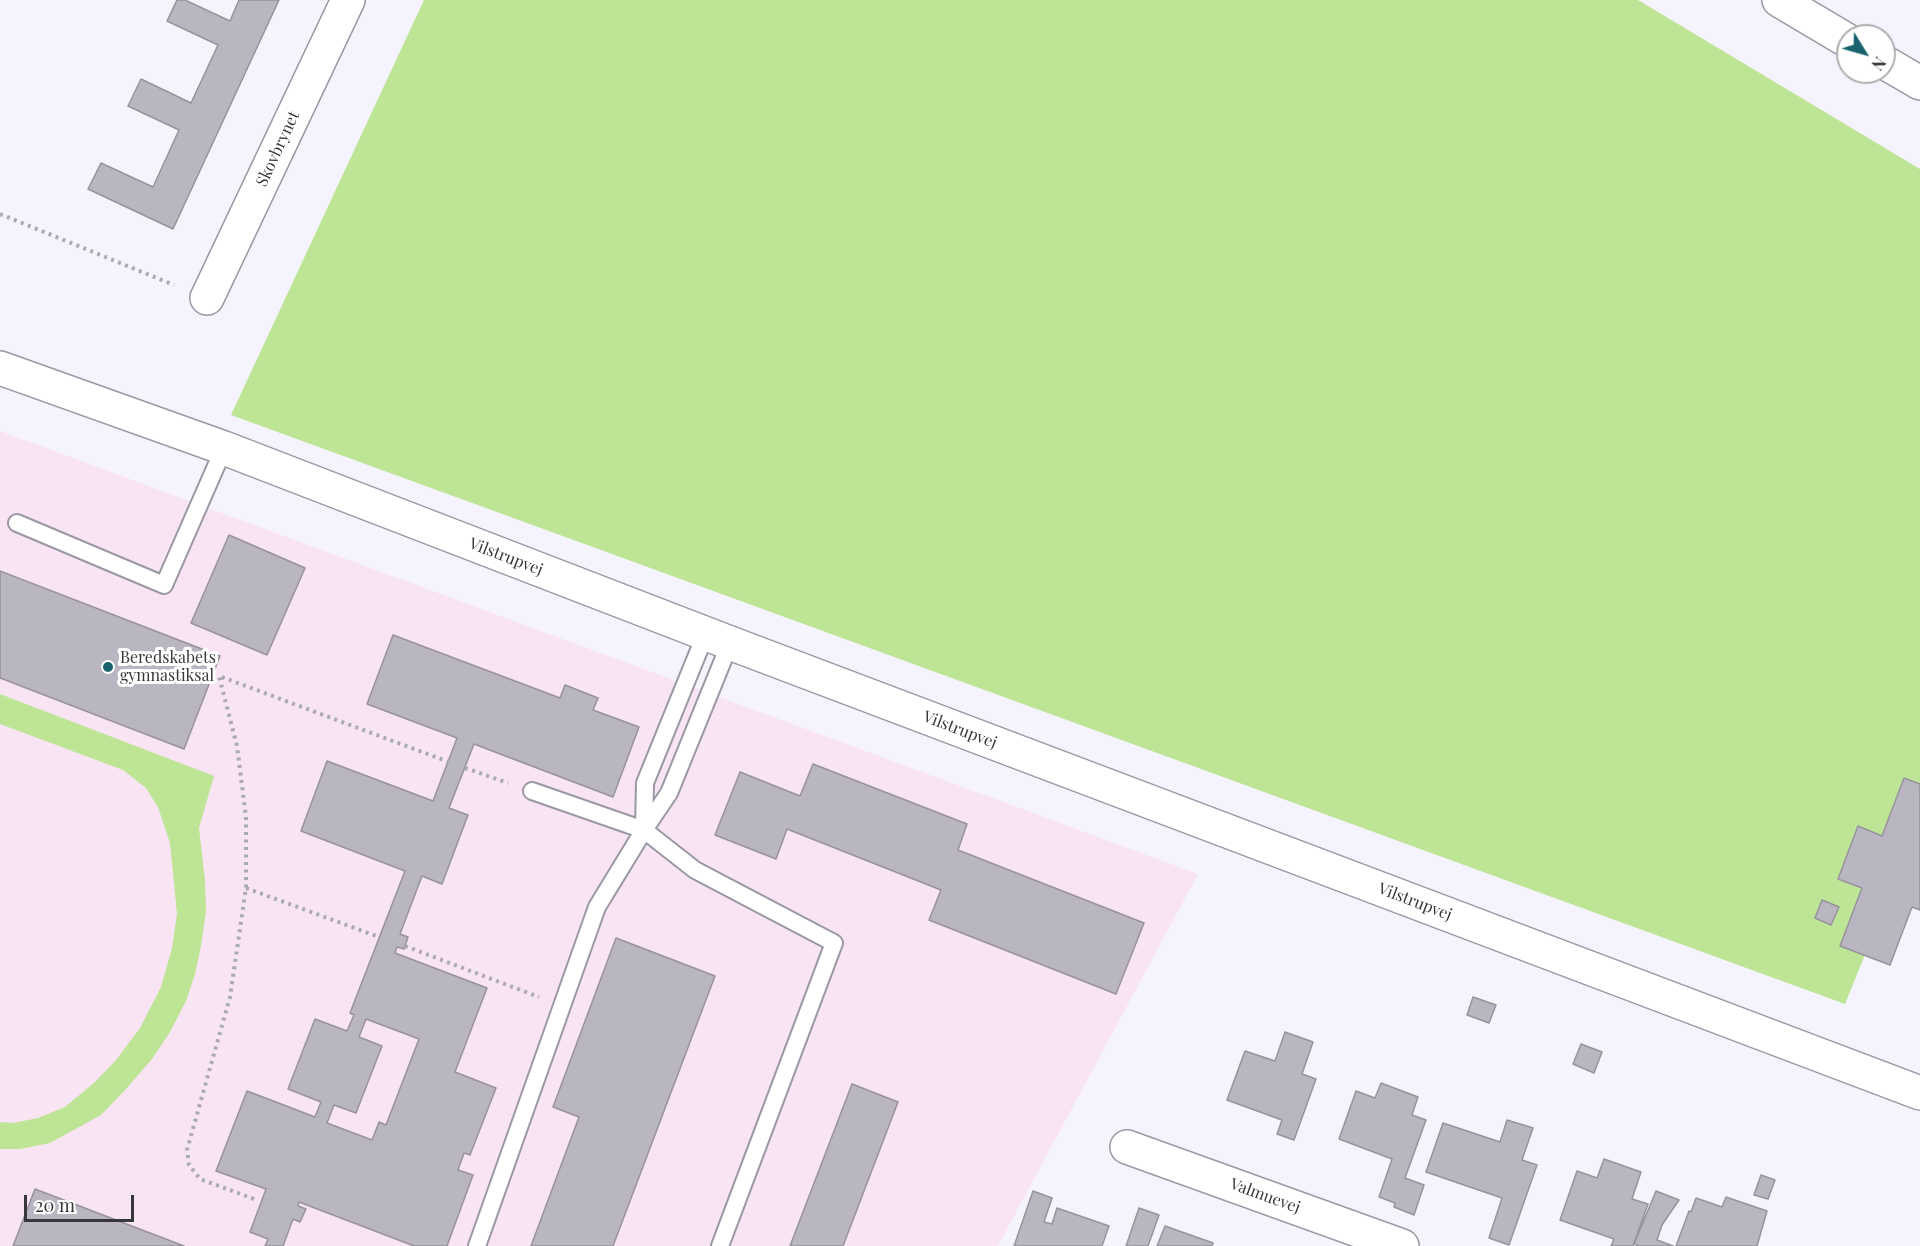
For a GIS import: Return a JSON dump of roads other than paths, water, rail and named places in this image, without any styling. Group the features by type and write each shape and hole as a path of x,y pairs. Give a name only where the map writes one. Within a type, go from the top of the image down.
{"street":[{"name":"Skovbrynet","path":"207,298 348,0"},
{"path":"1779,0 1836,34"},
{"path":"1896,69 1920,83"},
{"name":"Vilstrupvej","path":"0,368 224,448 1920,1094"},
{"name":"Valmuevej","path":"1127,1147 1402,1246"}],"lane":[{"path":"17,523 164,585 224,448"},
{"path":"644,830 645,783 718,638"},
{"path":"477,1246 597,907 669,793 718,638"},
{"path":"532,791 644,830 694,870 834,943 720,1246"}],"place":[{"name":"Beredskabets gymnastiksal","path":"108,667"}]}
